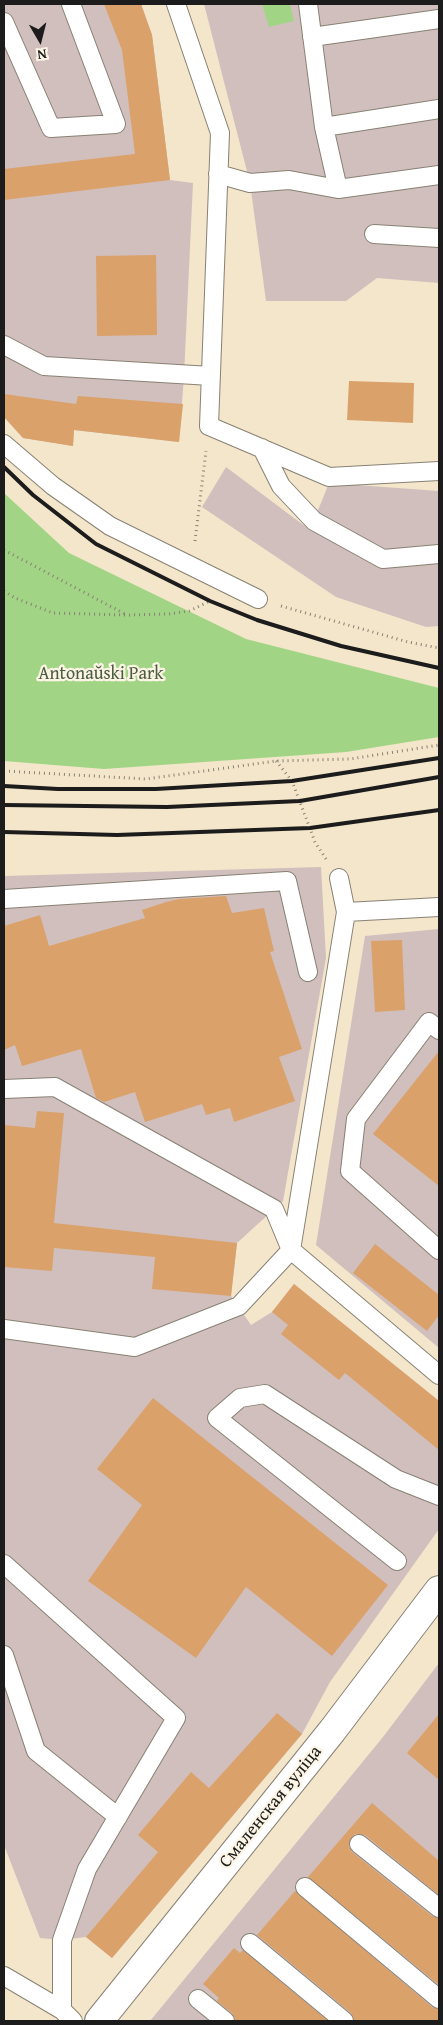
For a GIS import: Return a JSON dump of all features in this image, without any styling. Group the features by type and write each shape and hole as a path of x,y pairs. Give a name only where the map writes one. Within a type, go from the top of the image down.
{"street":[{"name":"Смаленская вуліца","path":"99,2021 332,1731 439,1590"}],"lane":[{"path":"4,22 52,128 116,124 71,4"},
{"path":"176,4 220,133 209,426 329,476 439,471"},
{"path":"308,4 324,127 338,189"},
{"path":"312,37 439,19"},
{"path":"324,127 439,109"},
{"path":"218,174 250,183 289,180 338,189 439,175"},
{"path":"374,234 439,238"},
{"path":"4,345 44,366 211,376"},
{"path":"4,444 53,486 110,526 258,599"},
{"path":"262,448 281,486 314,521 383,559 439,554"},
{"path":"4,1329 136,1347 239,1306 291,1250 346,912 339,878"},
{"path":"4,899 287,881 308,972"},
{"path":"346,912 439,907"},
{"path":"439,1030 429,1022 356,1119 350,1171 439,1250"},
{"path":"4,1089 54,1087 274,1209 291,1250 439,1375"},
{"path":"397,1561 216,1418 240,1398 265,1394 396,1479 439,1496"},
{"path":"4,1564 176,1718 86,1869 62,1940 67,2015"},
{"path":"4,1655 36,1751 118,1816"},
{"path":"359,1844 439,1908"},
{"path":"305,1887 439,2000"},
{"path":"250,1944 344,2021"},
{"path":"4,1976 67,2015"},
{"path":"198,1999 225,2021"}],"path":[{"path":"4,591 15,598 53,614 127,616 189,612 210,601 192,568 209,426"},
{"path":"4,550 127,616"},
{"path":"258,599 408,642 439,648"},
{"path":"4,771 146,779 276,761 350,759 439,745"},
{"path":"276,761 292,781 314,842 339,878"}],"shaded area":[{"path":"4,4 141,4 152,35 170,180 193,183 179,442 74,430 73,446 23,438 4,417"},
{"path":"204,4 439,4 439,283 377,278 346,301 266,301 250,183"},
{"path":"226,467 310,530 329,483 439,491 439,626 426,627 336,597 202,507"},
{"path":"321,867 326,958 283,1201 237,1243 231,1296 251,1325 272,1312 294,1284 439,1401 439,1529 330,1682 302,1734 112,1958 86,1937 62,1940 40,1938 4,1845 4,876"},
{"path":"439,929 439,1348 316,1245 365,936"},
{"path":"439,1663 439,2021 150,2021 383,1737"}],"green space":[{"path":"262,4 290,4 294,21 269,27"},
{"name":"Antonaŭski Park","path":"4,493 69,553 246,639 439,688 439,737 346,752 104,769 4,761"}],"building":[{"path":"104,4 141,4 152,35 170,180 4,200 4,169 135,154 122,50"},
{"path":"156,255 157,335 97,336 96,256"},
{"path":"349,381 414,383 413,423 347,420"},
{"path":"4,394 76,404 78,396 183,404 179,442 74,430 73,446 23,438 4,417"},
{"path":"226,896 232,913 264,908 274,951 270,952 302,1049 279,1057 295,1101 234,1122 230,1108 206,1115 202,1104 145,1122 135,1092 104,1102 96,1098 81,1049 22,1066 15,1045 4,1050 4,926 40,915 49,946 145,918 142,910 166,902 179,899"},
{"path":"402,940 405,1010 375,1012 371,941"},
{"path":"439,1051 439,1186 373,1134"},
{"path":"37,1111 64,1113 54,1223 237,1243 231,1296 152,1289 155,1257 54,1248 52,1271 4,1267 4,1125 35,1128"},
{"path":"375,1244 439,1295 439,1315 427,1331 353,1273"},
{"path":"294,1284 439,1401 439,1450 345,1373 339,1380 281,1334 288,1325 272,1312"},
{"path":"153,1398 388,1585 332,1656 246,1587 196,1658 88,1581 142,1505 97,1469"},
{"path":"277,1713 302,1734 112,1958 86,1937 158,1852 138,1835 191,1772 209,1788"},
{"path":"439,1714 439,1780 407,1753"},
{"path":"372,1803 439,1861 439,1895 365,1835 355,1834 349,1842 352,1852 432,1916 439,1918 439,1985 308,1877"},
{"path":"295,1891 432,2007 439,2009 439,2021 354,2021 351,2013 257,1935"},
{"path":"234,1948 240,1953 243,1950 328,2021 235,2021 232,2013 217,2001 219,1998 203,1984"}],"railway":[{"path":"4,467 33,495 96,544 210,601 257,620 341,646 439,668"},
{"path":"4,786 58,789 156,789 292,781 439,758"},
{"path":"4,805 167,807 300,801 439,777"},
{"path":"4,832 117,835 310,828 439,810"}]}
